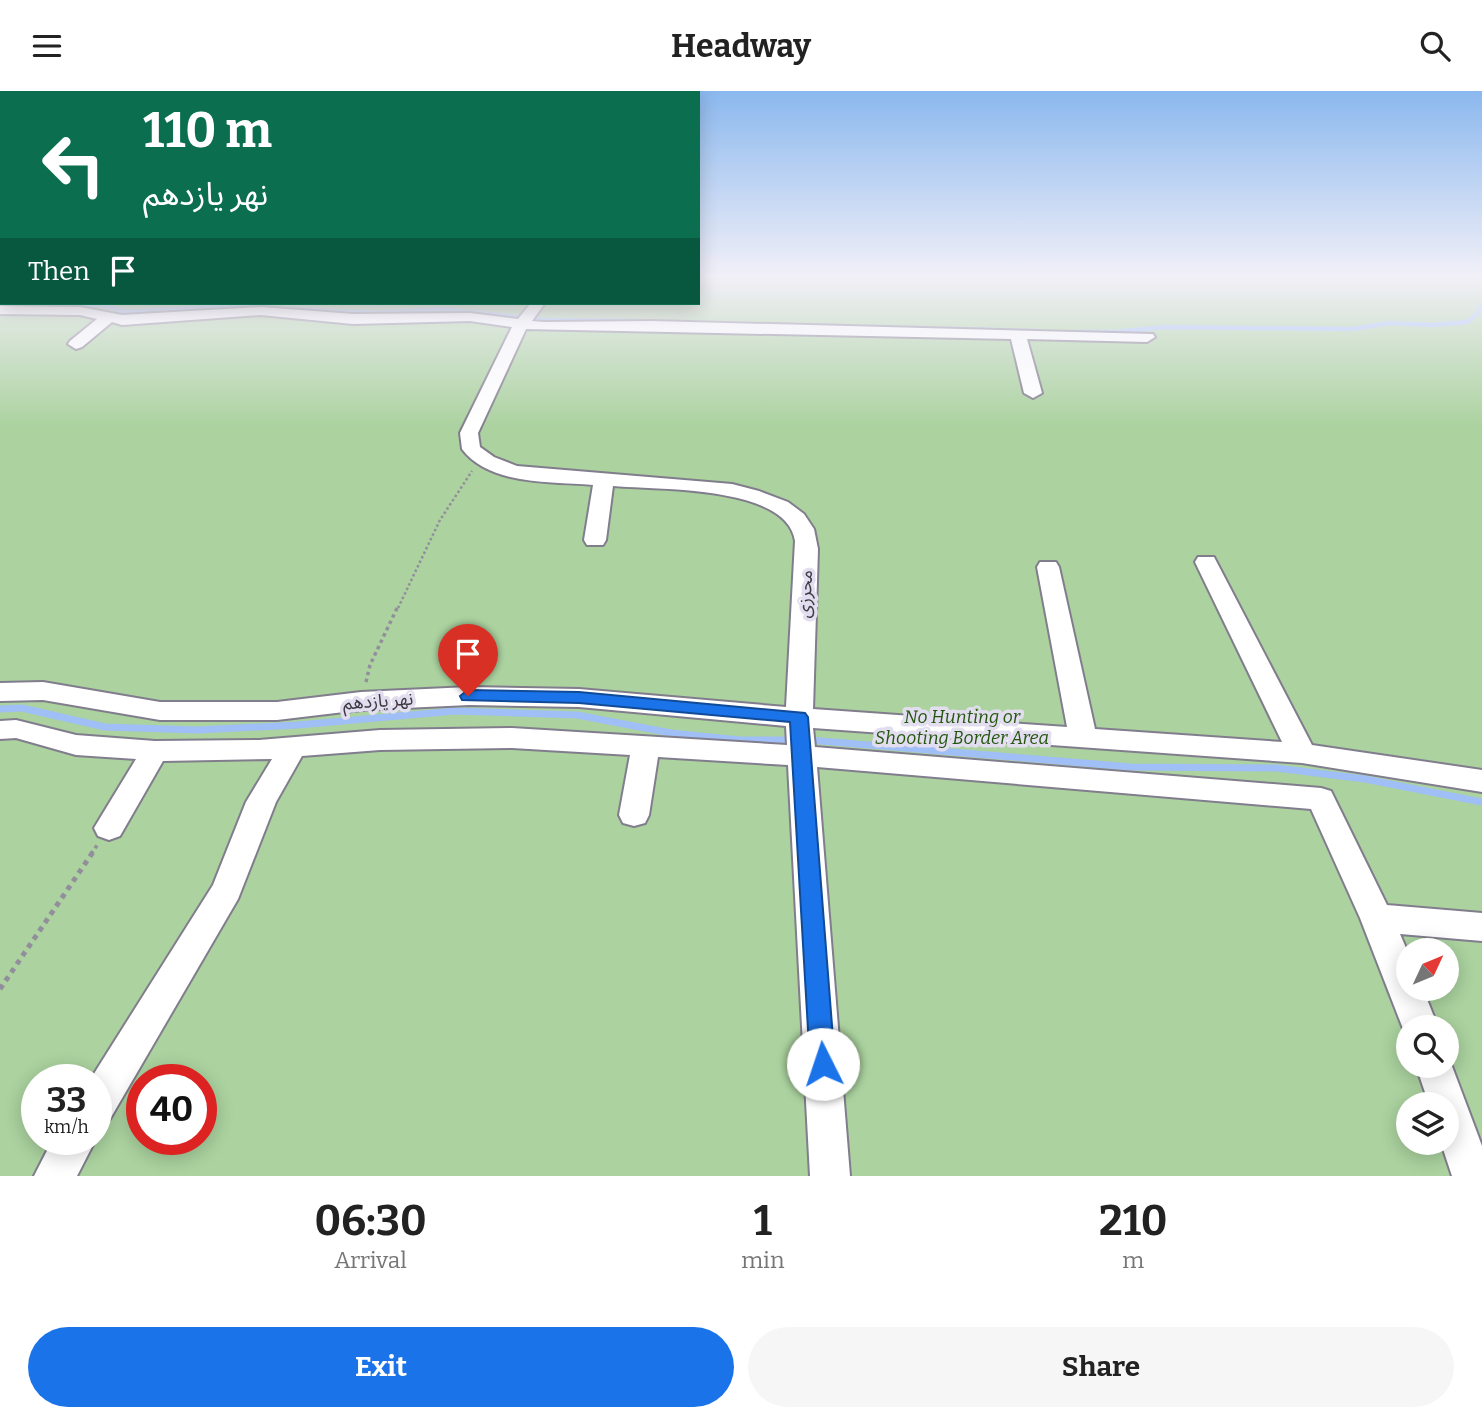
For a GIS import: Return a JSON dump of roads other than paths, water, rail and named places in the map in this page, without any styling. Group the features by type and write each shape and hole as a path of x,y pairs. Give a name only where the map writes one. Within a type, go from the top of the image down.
{"street":[{"path":"76,344 96,328"},
{"name":"محرزی","path":"523,328 469,433 471,449 487,461 513,472 733,490 765,497 787,511 803,527 807,549 800,737 830,1176"},
{"path":"818,328 1018,336 1147,337"},
{"path":"1018,336 1033,393"},
{"path":"595,540 604,480"},
{"path":"1206,562 1302,753"},
{"path":"1048,567 1083,738"},
{"name":"نهر یازدهم","path":"0,692 43,691 160,711 277,711 361,701 468,696 579,698 702,711 800,737"},
{"path":"0,730 16,729 76,745 155,751 293,747 380,740 512,738 646,746 800,737 1083,738 1302,753 1482,781"},
{"path":"800,737 1321,799 1377,918 1415,1015"},
{"path":"634,815 646,746"},
{"path":"112,1080 227,890 261,801 293,747"},
{"path":"109,828 155,751"},
{"path":"1377,918 1482,927"},
{"path":"1439,1078 1472,1176"},
{"path":"54,1176 66,1155"}],"waterway":[{"path":"901,328 1038,331"},
{"path":"1077,332 1159,328"},
{"path":"1224,328 1361,328"},
{"path":"0,709 22,708 105,727 197,730 298,725 455,711 577,715 671,733 740,740 795,740"},
{"path":"809,740 1131,767 1276,768 1365,779 1482,802"}],"park label":[{"name":"No Hunting or Shooting Border Area","path":"962,728"}]}
